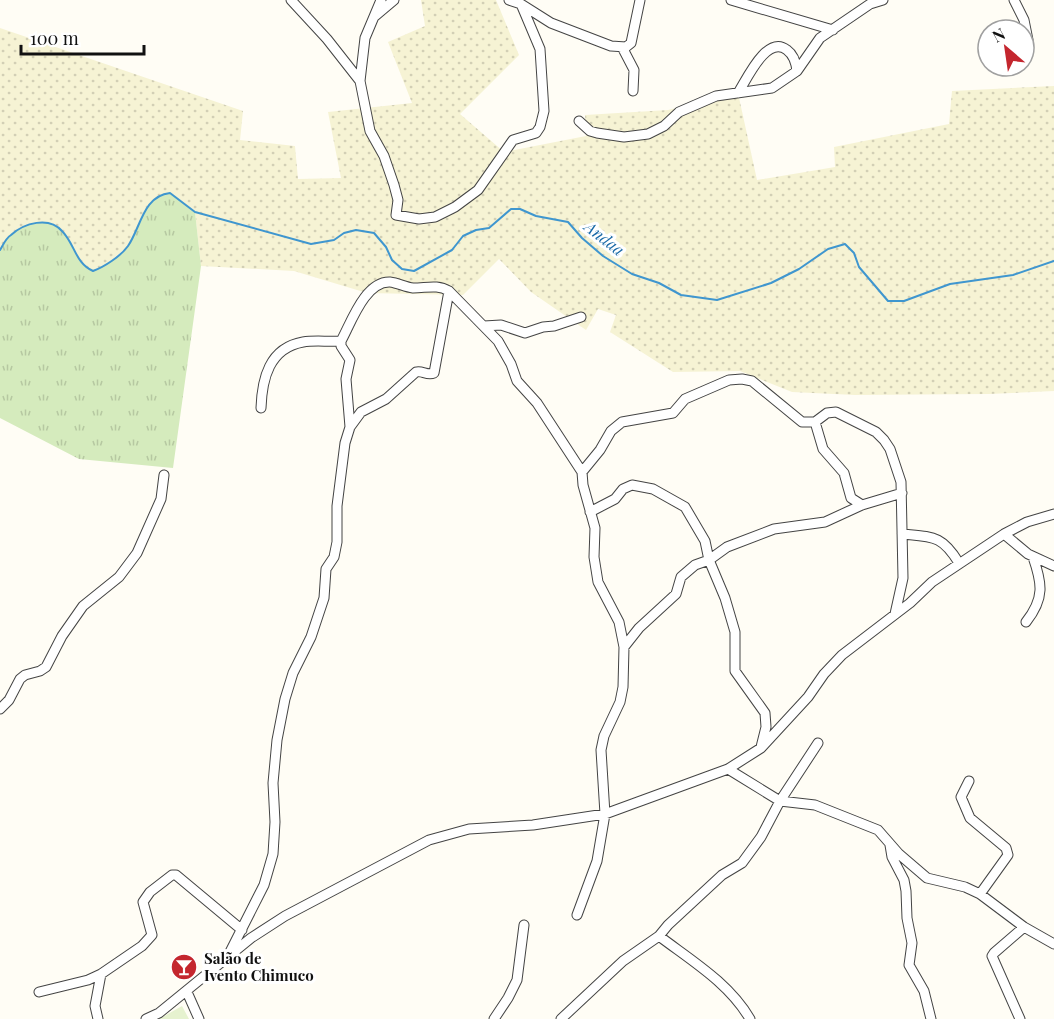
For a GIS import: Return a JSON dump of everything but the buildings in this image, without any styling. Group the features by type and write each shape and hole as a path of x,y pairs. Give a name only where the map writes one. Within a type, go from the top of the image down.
{"street":[{"path":"291,0 327,39 360,81"},
{"path":"381,0 365,38 360,81 370,131 384,156 398,200 396,215 419,219 435,217 455,207 478,190 509,144 517,138 536,134 540,127 544,111 540,49 521,4"},
{"path":"374,18 394,0"},
{"path":"509,0 521,4 551,23 611,46 621,47 631,43 640,0"},
{"path":"731,0 833,30"},
{"path":"579,121 590,131 597,133 624,137 648,134 657,131 674,115 716,96 772,88 797,71 820,38 870,4 883,0"},
{"path":"1014,0 1023,18"},
{"path":"738,93 762,54 774,46 779,45 785,48 792,55 797,71"},
{"path":"621,47 634,70 633,91"},
{"path":"350,427 346,379 350,360 341,346 341,341 362,300 376,286 392,282 408,288 440,287 450,291 484,326 505,352 517,381 537,403 582,472 595,528 594,557 598,582 619,622 624,647 623,687 620,702 604,736 601,750 605,814 597,861 577,915"},
{"path":"227,957 264,885 273,854 275,822 273,783 277,740 293,673 311,637 324,598 326,569 334,557 345,443 350,427 361,412 386,399 416,372 434,373 450,291"},
{"path":"484,326 501,325 525,333 581,317"},
{"path":"261,408 262,390 270,363 284,349 302,342 341,341"},
{"path":"582,472 600,450 611,431 622,422 673,413 686,399 729,380 752,381 802,422 815,422 827,413 836,412 876,432 885,440 902,482 903,578 895,614"},
{"path":"815,422 823,448 844,473 850,498 862,505"},
{"path":"0,709 9,700 20,679 25,675 40,671 50,662 62,636 83,606 119,577 137,553 161,499 164,475"},
{"path":"590,512 615,499 623,489 629,486 653,489 685,507 705,541 709,560 725,598 735,632 735,670 765,713 766,727 761,748"},
{"path":"624,647 635,632 676,594 681,577 695,565 709,560 727,547 774,529 825,522 862,505 902,493"},
{"path":"146,1019 159,1013 227,957 285,916 398,854 429,840 469,829 572,821 605,814 728,769 761,748 808,697 824,674 842,655 910,603 932,582 1004,534 1027,522 1054,514"},
{"path":"902,534 939,539 950,548 959,563"},
{"path":"1004,534 1033,556 1054,566"},
{"path":"1026,622 1035,611 1041,588 1041,579 1033,556"},
{"path":"561,1019 623,961 659,936 722,875 742,863 761,837 780,801 818,743"},
{"path":"728,769 780,801 815,805 878,830 890,845 927,878 965,887 980,894 1024,927 1054,944"},
{"path":"969,781 962,797 970,818 1008,851 1006,861 980,894"},
{"path":"890,845 892,857 904,880 906,891 907,918 912,943 909,965 924,991 931,1019"},
{"path":"39,992 88,980 101,974 142,946 152,935 152,928 143,902 150,892 172,874 242,930"},
{"path":"494,1019 517,980 524,925"},
{"path":"1020,1019 992,956 1024,927"},
{"path":"659,936 724,986 740,1001 750,1019"},
{"path":"98,1019 95,1006 101,974"},
{"path":"187,992 200,1019"}],"shaded area":[{"path":"421,0 496,0 519,55 460,114 504,152 586,136 585,115 668,110 738,93 757,180 835,167 834,147 949,124 952,91 1054,86 1054,391 855,395 792,392 740,371 673,372 610,332 616,315 598,309 586,330 531,292 499,259 463,295 367,293 294,271 201,266 195,212 150,203 127,247 102,268 93,271 85,267 78,258 10,235 0,250 0,28 243,111 240,140 295,146 298,179 341,178 328,112 412,103 388,42 425,26"}],"green space":[{"path":"170,193 195,212 201,266 173,468 79,459 0,418 0,250 9,236 23,227 36,223 57,226 66,236 82,263 93,270 112,261 125,250 148,206 161,195"},
{"path":"182,1006 189,1019 159,1019"}],"waterway":[{"name":"Andaa","path":"0,250 8,238 23,227 36,223 50,224 62,231 82,263 93,271 112,261 125,250 148,206 161,195 170,193 195,212 311,244 334,240 344,233 356,230 374,233 386,247 392,260 402,269 414,271 452,250 463,236 476,230 489,228 511,209 520,209 536,216 568,222 603,256 632,274 659,283 681,295 717,300 771,283 799,269 828,249 845,244 854,253 859,267 888,301 904,301 950,284 1013,275 1054,261"}],"place":[{"name":"Salão de Ivento Chimuco","path":"184,967"}]}
